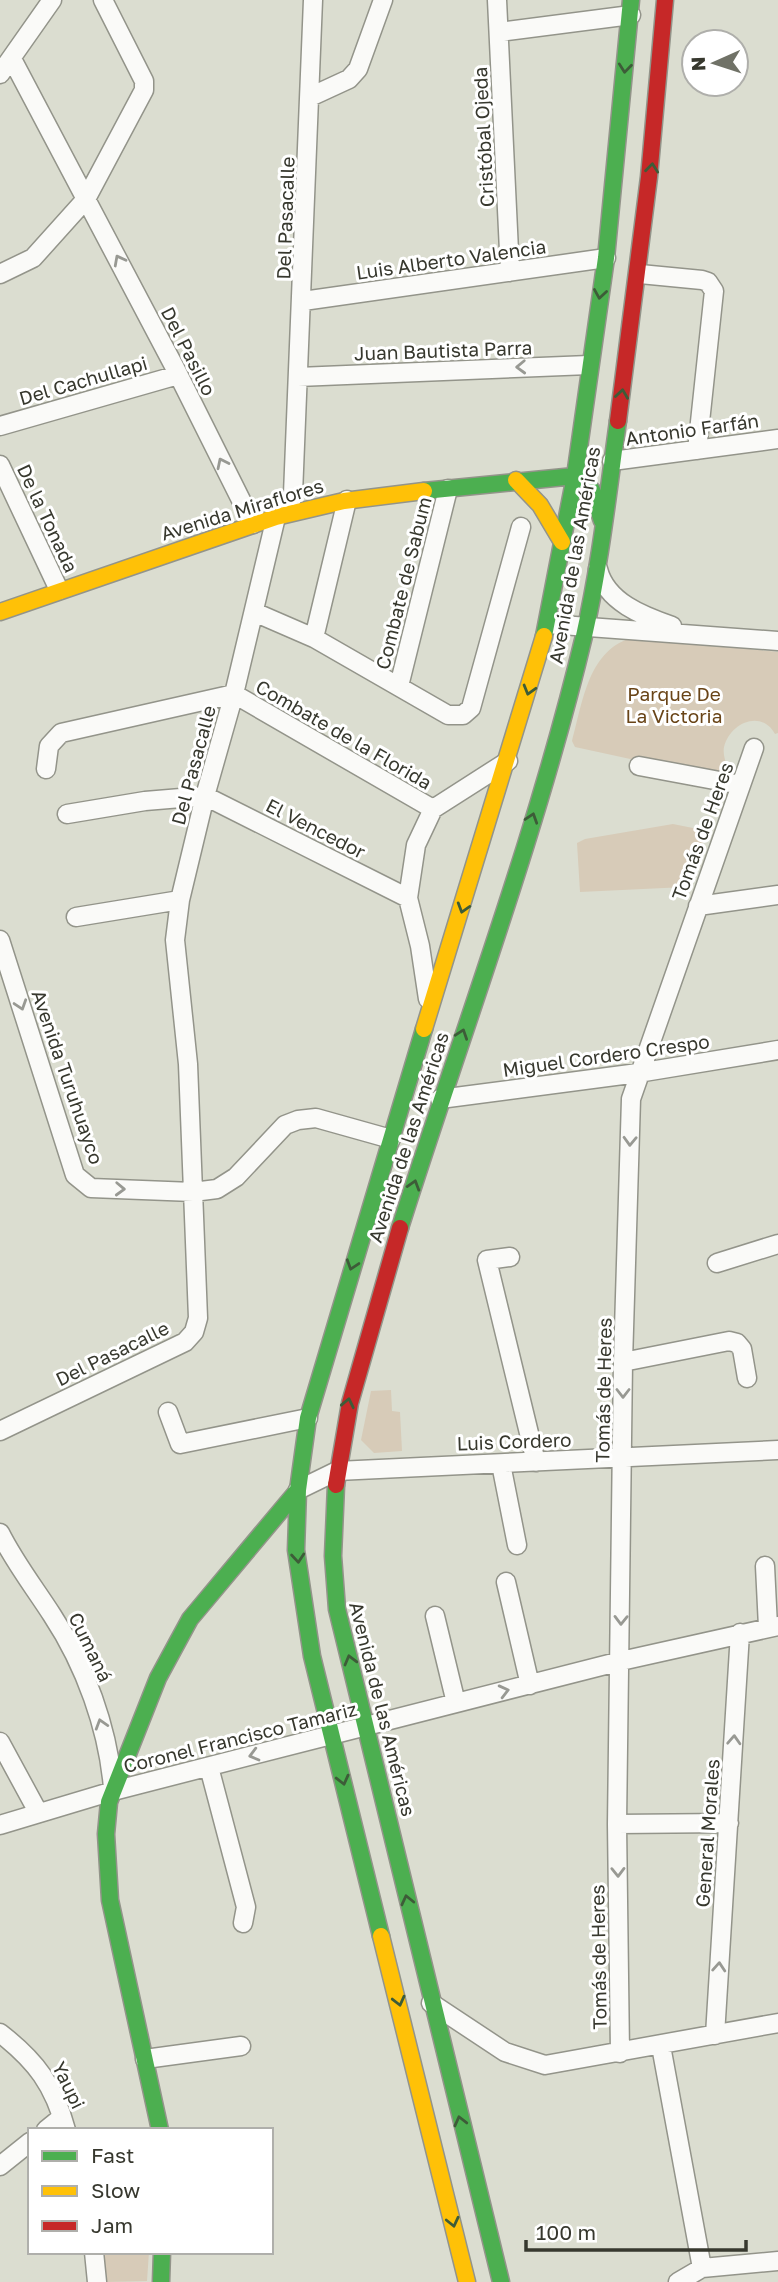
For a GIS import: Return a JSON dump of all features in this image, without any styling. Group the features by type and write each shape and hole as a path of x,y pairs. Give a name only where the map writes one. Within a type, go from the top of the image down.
{"main road":[{"name":"Avenida de las Américas","path":"501,2282 430,2003 367,1726 337,1608 330,1546 337,1471 348,1400 440,1099 554,748 586,627 640,274 656,128 665,0"},
{"name":"Avenida de las Américas","path":"467,2282 331,1735 303,1608 296,1550 298,1490 308,1418 548,624 575,476 606,258 631,7"},
{"name":"Avenida Miraflores","path":"0,612 276,517 348,500 516,480 575,476"},
{"path":"575,476 592,490 602,521"},
{"path":"516,480 540,505 562,542"},
{"path":"160,2128 110,1899 106,1834 113,1791 158,1678 190,1619 298,1490"},
{"path":"161,2282 162,2254"}],"street":[{"path":"0,74 52,0"},
{"path":"0,274 33,258 86,199 144,90 144,81 103,0"},
{"name":"Del Pasacalle","path":"0,1431 185,1342 194,1332 198,1318 188,1064 175,940 180,900 205,796 234,694 276,517 291,501 293,494 303,301 313,0"},
{"path":"310,97 349,79 358,69 383,0"},
{"name":"Cristóbal Ojeda","path":"497,0 510,272"},
{"path":"499,32 631,7"},
{"name":"Del Pasillo","path":"12,59 178,374 253,524"},
{"name":"Luis Alberto Valencia","path":"303,301 606,258"},
{"path":"640,274 702,280 708,282 713,291 697,450"},
{"name":"Juan Bautista Parra","path":"298,377 589,365"},
{"name":"Del Cachullapi","path":"0,426 178,374"},
{"name":"Antonio Farfán","path":"612,461 778,439"},
{"name":"De la Tonada","path":"0,465 59,590"},
{"name":"Combate de Sabum","path":"399,687 448,489"},
{"path":"314,638 348,500"},
{"path":"254,612 314,638 448,715 463,715 471,708 521,527"},
{"path":"596,561 604,584 628,607 692,633"},
{"path":"548,624 778,641"},
{"path":"46,769 49,746 61,733 234,694"},
{"name":"Combate de la Florida","path":"234,694 433,810"},
{"name":"Tomás de Heres","path":"620,2053 617,1824 623,1362 631,1099 754,748"},
{"path":"429,1019 420,946 408,898 416,845 433,810 508,761"},
{"path":"639,766 741,785"},
{"path":"67,814 103,806 205,796"},
{"name":"El Vencedor","path":"205,796 408,898"},
{"path":"698,906 778,895"},
{"path":"76,917 180,900"},
{"name":"Avenida Turuhuayco","path":"0,940 75,1175 91,1188 193,1192 217,1189 236,1177 285,1125 298,1120 316,1118 391,1139"},
{"name":"Miguel Cordero Crespo","path":"440,1099 638,1073 778,1050"},
{"path":"717,1263 778,1244"},
{"path":"510,1256 488,1260 536,1462"},
{"path":"623,1362 729,1341 737,1343 742,1349 747,1378"},
{"path":"168,1412 180,1444 308,1418"},
{"name":"Luis Cordero","path":"298,1490 337,1471 778,1450"},
{"path":"501,1464 517,1545"},
{"name":"Cumaná","path":"0,1533 15,1564 72,1649 103,1730 113,1791"},
{"path":"765,1566 773,1627"},
{"path":"506,1582 530,1685"},
{"path":"435,1616 456,1703"},
{"name":"Coronel Francisco Tamariz","path":"0,1825 113,1791 331,1735 621,1661 773,1627"},
{"name":"General Morales","path":"715,2035 740,1633"},
{"path":"0,1742 38,1812"},
{"path":"209,1767 246,1907 243,1923"},
{"path":"617,1824 729,1823"},
{"path":"430,2003 505,2052 533,2063 560,2064 778,2024"},
{"name":"Yaupi","path":"0,2033 28,2055 47,2080 64,2124"},
{"path":"145,2059 241,2046"},
{"path":"661,2046 702,2268"},
{"path":"0,2166 28,2144"},
{"path":"94,2254 97,2282"},
{"path":"678,2282 702,2268 778,2261"}],"green space":[{"name":"Parque De La Victoria","path":"635,637 778,652 778,733 775,734 762,722 754,721 747,722 733,731 724,747 727,780 575,747 572,741 584,694 597,664 619,643"},
{"path":"673,824 708,831 685,887 580,892 577,843 585,839"},
{"path":"391,1390 392,1411 400,1412 402,1451 374,1453 361,1440 371,1391"},
{"path":"102,2254 149,2254 147,2281 105,2282"}],"traffic: fast":[{"path":"544,636 575,476 606,258 631,0"},
{"path":"400,1228 521,860 565,711 595,583 618,421"},
{"path":"424,491 575,476 592,490 602,521"},
{"path":"381,1936 312,1656 296,1550 298,1490 308,1418 424,1029"},
{"path":"336,1485 333,1556 337,1609 501,2282"},
{"path":"160,2128 110,1900 106,1834 109,1802 158,1678 190,1619 298,1490"},
{"path":"161,2282 162,2254"}],"traffic: slow":[{"path":"516,480 540,505 562,542"},
{"path":"0,612 276,517 344,501 424,491"},
{"path":"424,1029 544,636"},
{"path":"381,1936 467,2282"}],"traffic: jam":[{"path":"618,421 649,177 665,0"},
{"path":"336,1485 350,1403 400,1228"}]}
